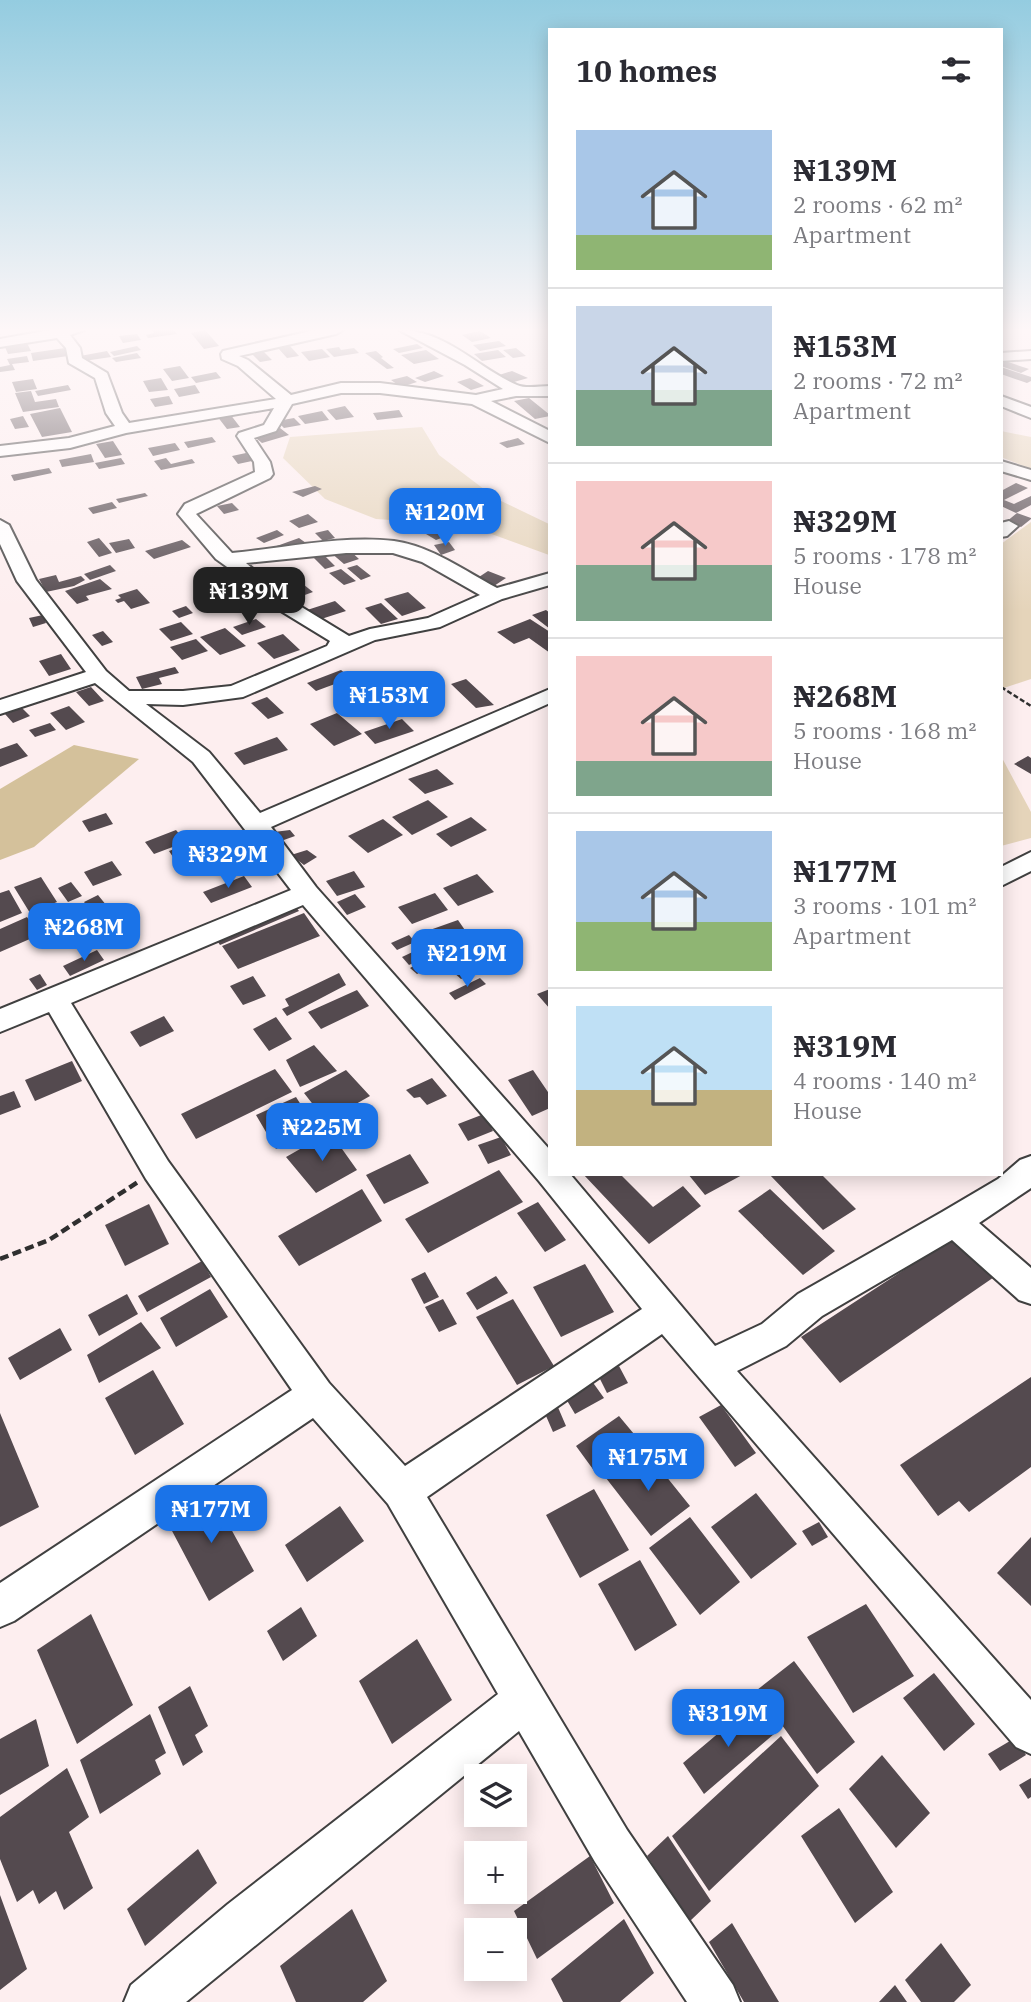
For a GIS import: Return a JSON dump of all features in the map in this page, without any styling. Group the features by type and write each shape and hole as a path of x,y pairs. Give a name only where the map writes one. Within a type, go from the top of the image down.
{"street":[{"path":"122,423 125,428"},
{"path":"0,451 70,443 125,428 155,423"},
{"path":"273,423 270,428 245,436 247,445 265,464 264,474 191,508 187,514 229,559 283,604 341,639 335,650"},
{"path":"521,423 548,437"},
{"path":"1003,467 1031,475"},
{"path":"0,525 27,581 99,675 123,697 201,757 256,824 307,893 545,1159"},
{"path":"229,559 346,547 394,547 429,558 495,596"},
{"path":"123,697 183,698 235,692 370,635 450,618 495,596 548,580"},
{"path":"0,707 99,675"},
{"path":"256,824 548,696"},
{"path":"1003,877 1031,860"},
{"path":"0,1021 307,893"},
{"path":"55,999 157,1170 316,1395 402,1491 611,1846 716,2002"},
{"path":"710,1366 774,1335 810,1305 954,1222 1009,1188 1031,1169"},
{"path":"558,1176 710,1366 1031,1732"},
{"path":"954,1222 1031,1289"},
{"path":"402,1491 666,1312"},
{"path":"0,1607 316,1395"},
{"path":"148,2002 245,1921 524,1700"}],"path":[{"path":"1003,688 1031,706"},
{"path":"0,1259 49,1240 157,1170"}],"shaded area":[{"path":"422,427 439,455 497,499 548,524 548,555 467,525 376,519 325,499 283,458 290,437"},
{"path":"1003,431 1031,437 1031,469 1003,458"},
{"path":"1031,522 1031,679 1003,688 1003,543"},
{"path":"74,745 139,759 34,847 0,860 0,789"},
{"path":"1003,760 1031,812 1031,838 1003,845"}],"building":[{"path":"12,423 27,423 29,427 15,429"},
{"path":"35,423 68,423 72,432 42,437"},
{"path":"223,423 237,423 240,427 227,429"},
{"path":"279,423 301,425 284,428"},
{"path":"280,428 289,435 262,443 252,435"},
{"path":"212,437 216,442 188,448 184,442"},
{"path":"518,438 525,444 507,448 499,443"},
{"path":"113,441 122,455 105,458 96,444"},
{"path":"175,443 180,450 153,456 148,448"},
{"path":"246,453 252,461 238,464 232,456"},
{"path":"91,454 94,462 62,467 59,460"},
{"path":"121,458 125,464 99,469 95,463"},
{"path":"166,458 171,464 192,459 195,463 161,470 154,461"},
{"path":"49,468 52,473 14,481 11,475"},
{"path":"1016,483 1028,488 1004,500 1014,504 1031,496 1031,505 1016,513 1003,507 1003,490"},
{"path":"315,486 322,489 303,497 292,492"},
{"path":"145,493 148,496 119,503 116,499"},
{"path":"112,502 117,508 93,514 88,508"},
{"path":"232,503 239,510 224,514 217,506"},
{"path":"1017,513 1031,519 1021,527 1006,522"},
{"path":"308,514 318,522 299,528 289,521"},
{"path":"444,514 455,521 418,534 407,527"},
{"path":"442,528 452,534 436,540 426,534"},
{"path":"277,530 284,535 264,543 256,538"},
{"path":"328,530 335,538 323,541 315,533"},
{"path":"99,538 112,553 99,557 87,542"},
{"path":"299,538 306,543 267,557 260,552"},
{"path":"129,539 135,548 116,553 109,543"},
{"path":"182,540 191,547 154,559 145,551"},
{"path":"449,542 455,550 441,555 434,545"},
{"path":"346,547 359,559 344,564 330,552"},
{"path":"322,553 335,566 325,569 312,556"},
{"path":"110,565 116,571 90,580 84,574"},
{"path":"357,565 371,576 361,580 347,568"},
{"path":"341,569 356,581 344,585 329,573"},
{"path":"488,571 506,578 494,586 476,579"},
{"path":"56,575 59,582 81,576 85,580 74,586 46,592 39,579"},
{"path":"100,579 112,589 86,596 89,600 77,604 65,591"},
{"path":"299,581 313,592 291,600 277,589"},
{"path":"137,589 150,603 131,609 124,601 118,603 115,600 121,598 118,595"},
{"path":"408,592 426,608 402,616 384,599"},
{"path":"335,601 346,611 315,621 304,611"},
{"path":"381,603 398,619 381,624 365,608"},
{"path":"186,606 193,613 179,618 172,611"},
{"path":"548,612 548,627 532,615"},
{"path":"43,615 46,623 33,627 29,618"},
{"path":"256,619 266,627 242,635 233,627"},
{"path":"530,619 548,631 548,652 529,638 514,644 497,632"},
{"path":"181,622 193,634 171,641 159,629"},
{"path":"225,628 246,646 220,655 200,637"},
{"path":"103,631 113,642 102,646 92,635"},
{"path":"283,634 300,650 274,659 257,643"},
{"path":"196,639 208,651 182,660 170,647"},
{"path":"61,654 71,669 49,676 39,661"},
{"path":"175,667 179,673 159,678 162,684 142,689 136,677"},
{"path":"341,670 351,678 316,691 307,683"},
{"path":"466,679 494,705 476,708 451,684"},
{"path":"415,684 438,701 421,708 398,692"},
{"path":"91,687 104,701 89,706 76,692"},
{"path":"395,691 409,703 391,710 377,698"},
{"path":"267,697 284,713 268,719 251,703"},
{"path":"69,706 85,722 66,730 50,713"},
{"path":"22,708 30,716 13,723 5,714"},
{"path":"337,713 362,734 334,746 310,724"},
{"path":"402,719 414,731 375,744 364,732"},
{"path":"50,723 56,730 35,737 29,730"},
{"path":"277,737 288,750 244,765 234,753"},
{"path":"17,743 28,756 0,767 0,749"},
{"path":"1028,756 1031,758 1031,774 1014,764"},
{"path":"437,769 454,784 425,794 408,779"},
{"path":"428,800 448,817 412,835 392,817"},
{"path":"106,813 113,824 89,832 82,821"},
{"path":"471,817 487,830 451,847 436,834"},
{"path":"383,819 403,835 368,853 348,836"},
{"path":"176,830 186,842 154,854 145,842"},
{"path":"290,830 295,836 281,841 274,832"},
{"path":"212,835 218,843 175,860 169,851"},
{"path":"307,850 317,857 304,865 291,855"},
{"path":"112,861 122,875 93,886 84,872"},
{"path":"354,871 365,887 337,896 326,881"},
{"path":"477,874 494,892 458,906 443,888"},
{"path":"244,876 252,887 211,903 203,892"},
{"path":"41,877 57,902 30,913 14,887"},
{"path":"71,882 82,896 68,902 58,888"},
{"path":"9,890 22,913 0,922 0,893"},
{"path":"435,893 448,910 412,924 398,907"},
{"path":"355,894 366,907 347,915 337,902"},
{"path":"98,895 115,916 100,923 84,902"},
{"path":"292,902 299,911 220,945 213,935"},
{"path":"304,913 320,936 238,969 222,946"},
{"path":"27,917 39,935 0,952 0,929"},
{"path":"458,920 469,936 438,948 427,931"},
{"path":"409,935 415,942 397,950 391,943"},
{"path":"464,940 477,953 444,969 438,962 459,951 454,945"},
{"path":"421,948 428,956 409,965 402,957"},
{"path":"97,950 104,960 70,976 63,966"},
{"path":"434,954 438,962 417,974 410,968"},
{"path":"472,960 481,969 461,979 452,971"},
{"path":"339,973 346,985 287,1016 282,1009 289,1006 285,999"},
{"path":"40,974 47,985 37,990 29,979"},
{"path":"253,976 266,996 243,1005 230,986"},
{"path":"480,978 486,984 455,1000 449,993"},
{"path":"357,990 369,1006 321,1029 308,1012"},
{"path":"548,990 548,1007 537,994"},
{"path":"164,1016 174,1031 140,1047 130,1032"},
{"path":"276,1017 292,1039 269,1051 253,1029"},
{"path":"314,1045 337,1071 300,1087 286,1060"},
{"path":"72,1061 82,1081 35,1101 25,1080"},
{"path":"275,1069 292,1092 196,1139 181,1114"},
{"path":"346,1070 370,1096 326,1121 304,1093"},
{"path":"533,1070 548,1092 548,1109 532,1116 508,1080"},
{"path":"432,1078 447,1096 427,1105 420,1097 414,1098 406,1090"},
{"path":"14,1091 21,1107 0,1115 0,1096"},
{"path":"296,1097 317,1130 276,1149 256,1115"},
{"path":"484,1114 493,1131 468,1141 458,1124"},
{"path":"330,1132 357,1170 316,1193 286,1157"},
{"path":"501,1137 511,1155 488,1164 478,1145"},
{"path":"410,1154 429,1183 384,1204 366,1175"},
{"path":"499,1170 523,1202 428,1253 405,1219"},
{"path":"585,1176 622,1176 653,1207 683,1186 701,1206 649,1244"},
{"path":"690,1176 740,1176 705,1195"},
{"path":"771,1176 823,1176 856,1209 823,1230"},
{"path":"362,1189 382,1221 299,1266 278,1236"},
{"path":"770,1189 835,1251 803,1275 738,1211"},
{"path":"538,1202 566,1240 545,1252 517,1213"},
{"path":"149,1204 169,1244 125,1266 105,1225"},
{"path":"959,1234 1000,1273 840,1383 801,1337"},
{"path":"202,1261 211,1277 147,1312 138,1296"},
{"path":"585,1264 614,1312 561,1337 533,1287"},
{"path":"425,1272 439,1297 424,1304 411,1279"},
{"path":"496,1276 508,1293 477,1310 466,1293"},
{"path":"210,1289 228,1317 176,1347 160,1318"},
{"path":"127,1294 138,1314 99,1336 88,1315"},
{"path":"443,1299 457,1324 439,1332 425,1307"},
{"path":"513,1299 554,1366 517,1385 476,1317"},
{"path":"141,1322 161,1348 99,1383 87,1355"},
{"path":"60,1328 72,1350 20,1380 8,1358"},
{"path":"619,1366 628,1383 607,1393 598,1375"},
{"path":"153,1370 184,1424 135,1455 105,1398"},
{"path":"589,1377 604,1398 575,1414 562,1392"},
{"path":"1031,1377 1031,1467 969,1512 959,1501 938,1516 900,1465"},
{"path":"557,1405 566,1426 553,1432 543,1409"},
{"path":"721,1405 756,1453 735,1467 699,1417"},
{"path":"0,1413 39,1507 0,1527"},
{"path":"619,1416 639,1440 595,1472 576,1446"},
{"path":"645,1450 690,1506 651,1536 606,1478"},
{"path":"207,1485 254,1571 209,1601 171,1529 190,1517 182,1502"},
{"path":"594,1489 629,1550 580,1578 546,1515"},
{"path":"756,1493 797,1544 751,1579 711,1527"},
{"path":"340,1506 364,1541 307,1582 285,1545"},
{"path":"690,1517 740,1582 700,1615 649,1548"},
{"path":"819,1522 828,1537 812,1546 802,1531"},
{"path":"1031,1537 1031,1606 997,1573"},
{"path":"640,1560 677,1625 635,1651 598,1584"},
{"path":"866,1604 914,1676 853,1713 807,1637"},
{"path":"301,1607 317,1636 283,1661 267,1631"},
{"path":"91,1614 133,1705 77,1744 37,1650"},
{"path":"417,1639 452,1700 392,1744 359,1681"},
{"path":"794,1661 855,1742 817,1774 757,1690"},
{"path":"934,1673 975,1724 944,1751 903,1698"},
{"path":"190,1686 208,1726 195,1735 203,1752 183,1766 158,1707"},
{"path":"752,1705 774,1734 704,1794 683,1763"},
{"path":"150,1714 166,1753 155,1760 161,1774 100,1814 80,1760"},
{"path":"36,1719 49,1766 0,1795 0,1739"},
{"path":"781,1736 819,1786 709,1891 672,1836"},
{"path":"1015,1738 1026,1755 1000,1771 988,1754"},
{"path":"882,1755 930,1813 896,1848 849,1789"},
{"path":"67,1768 89,1817 69,1832 93,1888 64,1910 56,1891 39,1904 33,1890 17,1902 0,1859 0,1817"},
{"path":"1031,1778 1031,1797 1028,1799 1019,1785"},
{"path":"839,1808 893,1892 855,1923 801,1836"},
{"path":"668,1836 711,1901 690,1921 647,1856"},
{"path":"198,1849 217,1883 145,1946 127,1909"},
{"path":"590,1856 614,1903 537,1959 527,1938 527,1918 517,1918 514,1911"},
{"path":"0,1895 27,1969 0,1990"},
{"path":"352,1909 387,1981 363,2002 296,2002 280,1966"},
{"path":"624,1919 654,1973 620,2002 563,2002 551,1979"},
{"path":"732,1923 779,2002 744,2002 709,1942"},
{"path":"941,1943 971,1985 954,2002 921,2002 905,1980"},
{"path":"895,1985 907,2002 879,2002"}]}
